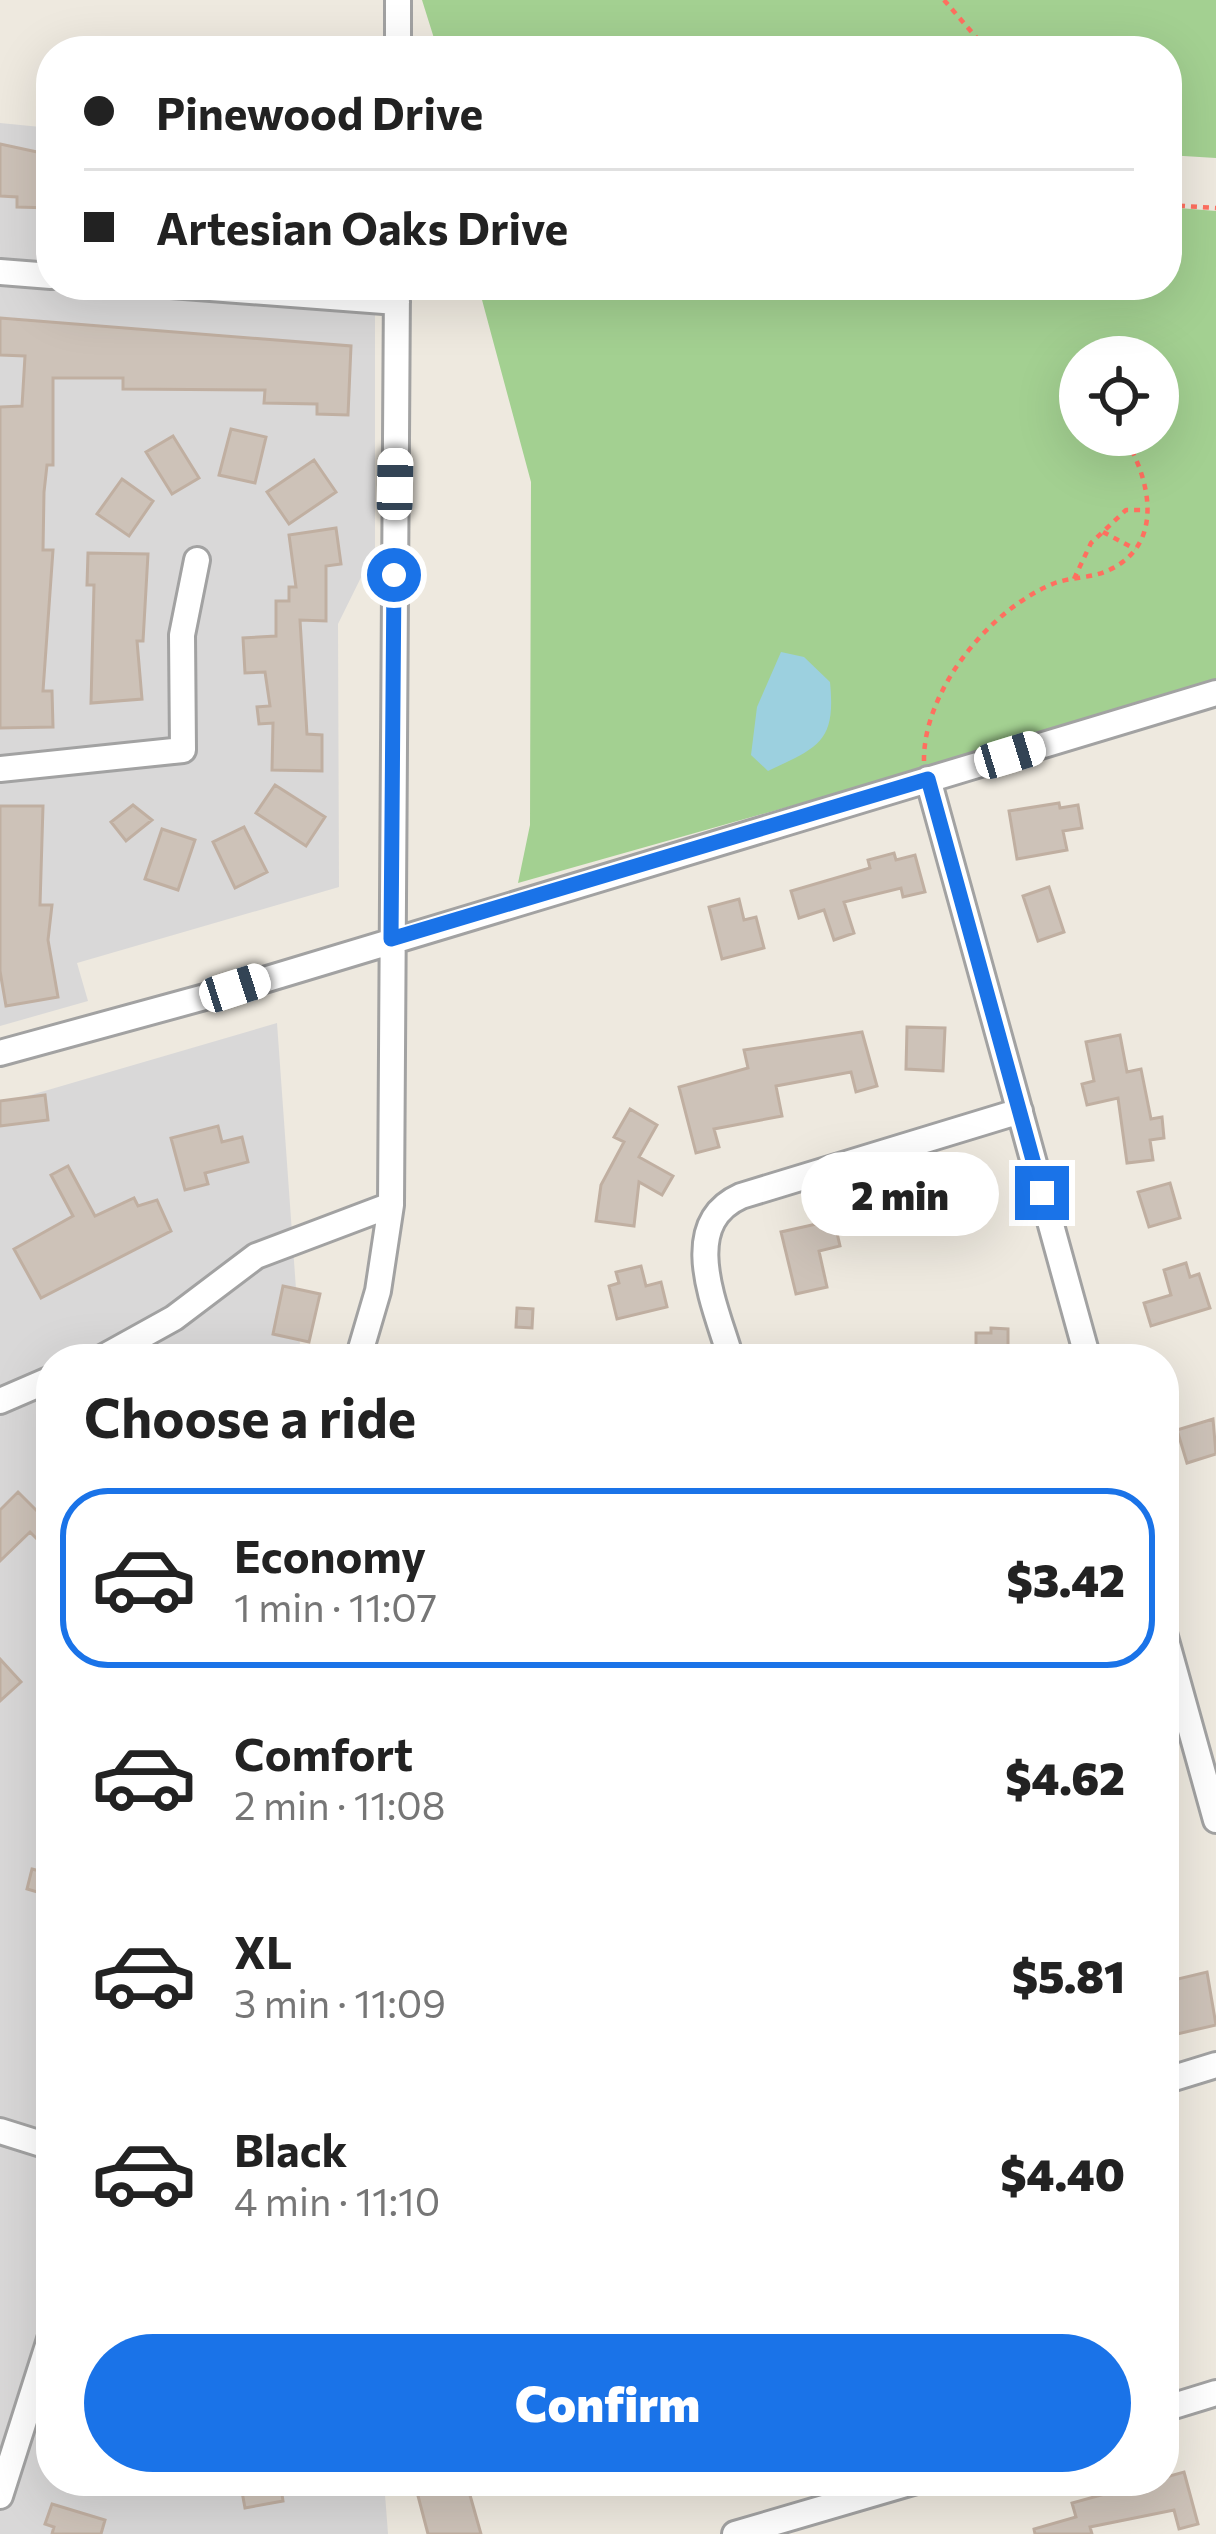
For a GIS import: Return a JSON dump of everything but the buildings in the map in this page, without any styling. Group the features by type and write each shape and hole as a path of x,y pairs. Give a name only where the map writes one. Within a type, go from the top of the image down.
{"street":[{"path":"398,0 398,36"},
{"path":"0,272 36,275"},
{"path":"362,1344 378,1291 391,1205 397,300"},
{"path":"0,769 183,750 182,635 197,560"},
{"path":"0,1053 1216,694"},
{"path":"928,779 1084,1344"},
{"path":"727,1344 704,1262 707,1232 720,1209 741,1196 1019,1111"},
{"path":"127,1344 174,1318 256,1256 391,1205"},
{"path":"0,1401 36,1385"},
{"path":"1179,1687 1216,1820"},
{"path":"1179,2076 1216,2065"},
{"path":"0,2131 36,2142"},
{"path":"0,2496 36,2383"},
{"path":"1179,2404 1216,2393"},
{"path":"736,2534 865,2496"}],"path":[{"path":"944,0 975,36"},
{"path":"1182,206 1216,208"},
{"path":"928,779 923,756 928,727 957,664 1012,610 1053,584 1109,570 1137,550 1149,510 1143,466 1137,456"},
{"path":"1074,579 1103,532 1126,510 1149,510"},
{"path":"1103,532 1137,550"}],"shaded area":[{"path":"0,123 36,127 36,300 375,300 375,549 338,624 339,887 77,963 88,1001 0,1026"},
{"path":"277,1023 300,1344 36,1344 36,2496 385,2496 388,2534 0,2534 0,1104"}],"green space":[{"path":"422,0 1216,0 1216,158 1182,156 1182,36 433,36"},
{"path":"1182,208 1216,211 1216,686 518,883 530,825 531,482 482,300 1182,300"}],"water":[{"path":"781,652 804,657 830,682 830,718 812,748 768,771 751,755 757,707"}],"route":[{"path":"394,575 391,939 928,779 1042,1193"}]}
